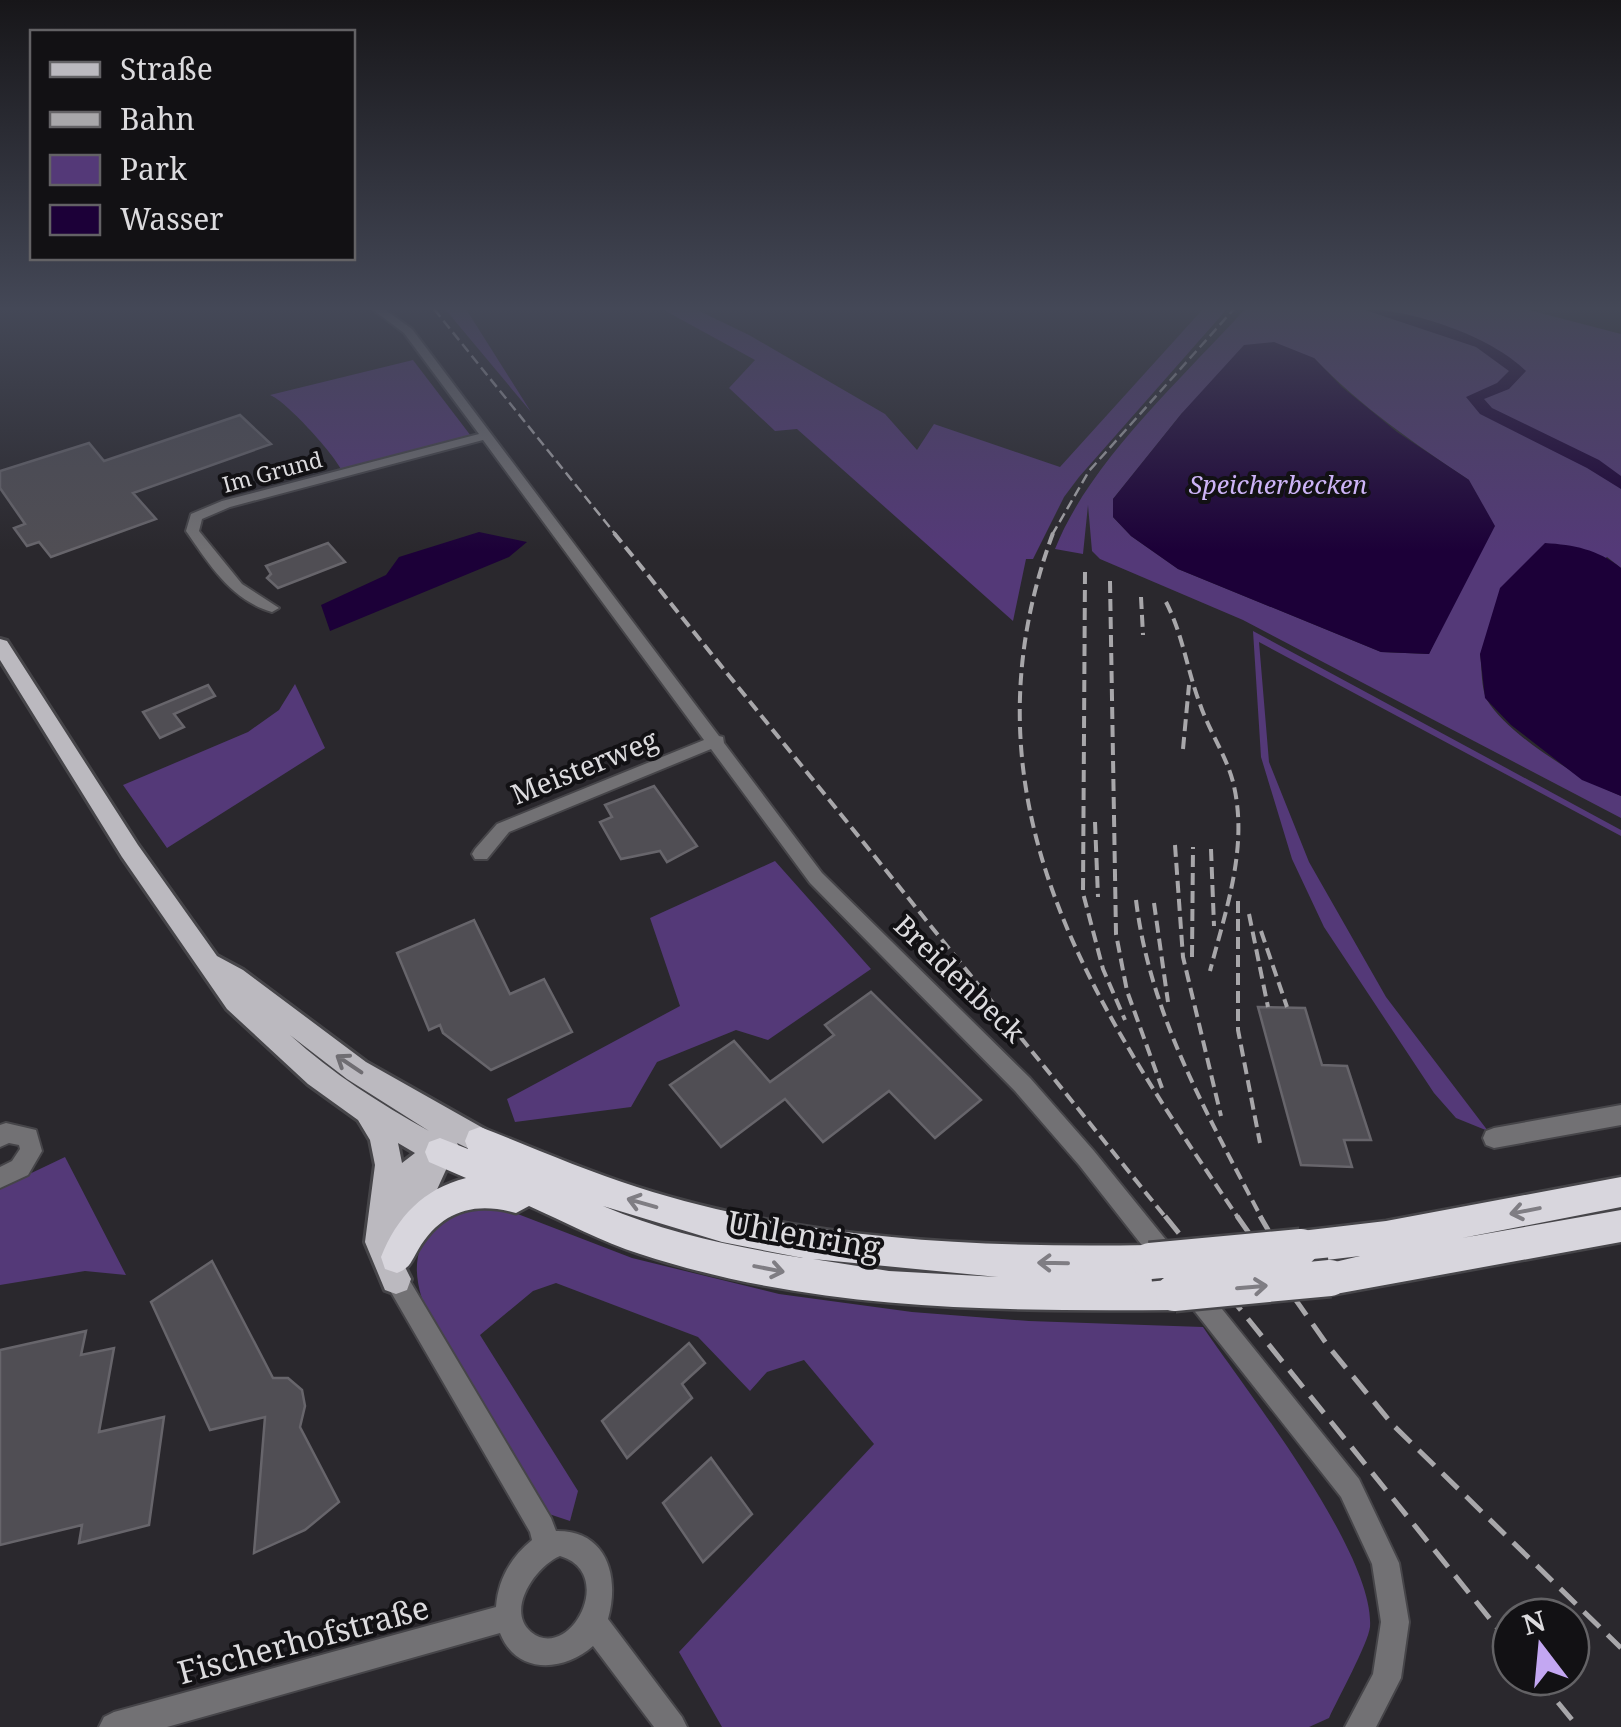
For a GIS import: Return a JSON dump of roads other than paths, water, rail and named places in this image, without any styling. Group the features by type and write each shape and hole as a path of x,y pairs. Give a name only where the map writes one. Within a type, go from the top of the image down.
{"highway":[{"name":"Uhlenring","path":"480,1141 624,1197 736,1228 832,1246 1000,1262 1150,1260 1301,1246 1404,1234 1621,1192"},
{"name":"Uhlenring","path":"440,1152 640,1238 772,1270 890,1288 1055,1296 1174,1292 1330,1278 1621,1226"},
{"path":"397,1268 412,1230 430,1208 450,1197 482,1191 502,1192 581,1222 640,1238"}],"main road":[{"path":"0,645 130,851 211,961 236,1002 263,1030 362,1108 440,1152"},
{"path":"211,961 252,988 342,1060 480,1141"},
{"path":"362,1108 387,1146 380,1241 397,1268"},
{"path":"397,1268 410,1208 434,1173 440,1152 440,1135 432,1116"},
{"path":"385,1207 408,1175 440,1152 480,1141"}],"street":[{"name":"Breidenbeck","path":"452,390 816,878 852,919 1002,1062 1058,1124 1350,1488 1385,1564 1395,1622 1387,1678 1360,1727"},
{"name":"Im Grund","path":"272,608 253,603 207,551 192,531 196,517 226,504 486,436"},
{"name":"Meisterweg","path":"481,854 503,828 717,741"},
{"path":"1494,1138 1621,1115"},
{"path":"0,1137 28,1137 31,1151 20,1168 0,1178"},
{"path":"397,1268 542,1527 547,1546"},
{"path":"568,1543 590,1556 601,1579 601,1598 593,1622 573,1645 547,1653 524,1644 509,1615 510,1594 518,1571 537,1550 547,1546 568,1543"},
{"name":"Fischerhofstraße","path":"114,1727 482,1626 509,1615"},
{"path":"593,1622 672,1727"}],"water":[{"name":"Speicherbecken","path":"1203,390 1345,390 1397,432 1469,480 1495,526 1429,654 1381,652 1178,569 1131,536 1113,517 1113,499"},
{"path":"479,532 527,542 509,557 330,631 321,605 386,575 399,557"},
{"path":"1545,543 1585,549 1621,568 1621,796 1582,780 1511,725 1485,698 1480,654 1500,588"}],"waterway":[{"path":"1494,390 1474,397 1486,411 1593,464 1621,484"}],"railway":[{"path":"499,390 616,535"},
{"path":"1053,533 1089,471 1162,390"},
{"path":"614,533 1167,1219"},
{"path":"1053,533 1027,631 1020,723 1030,812 1054,896 1090,978 1135,1059 1239,1219"},
{"path":"1085,572 1083,893 1103,969 1125,1020"},
{"path":"1110,581 1116,934 1127,991 1162,1088"},
{"path":"1141,597 1143,635"},
{"path":"1166,602 1204,714 1230,772 1237,806 1234,877 1210,971"},
{"path":"1183,749 1189,685"},
{"path":"1095,822 1098,897"},
{"path":"1175,845 1183,957 1221,1116"},
{"path":"1192,957 1193,847"},
{"path":"1211,849 1214,926"},
{"path":"1136,900 1143,943 1168,1025 1184,1065 1262,1219"},
{"path":"1238,901 1238,1030 1260,1143"},
{"path":"1154,903 1168,1002"},
{"path":"1249,914 1268,1007"},
{"path":"1261,931 1287,1007"},
{"path":"1165,1216 1491,1620"},
{"path":"1237,1216 1328,1346 1393,1425 1621,1648"},
{"path":"1260,1216 1301,1287"},
{"path":"1553,1697 1578,1727"}]}
